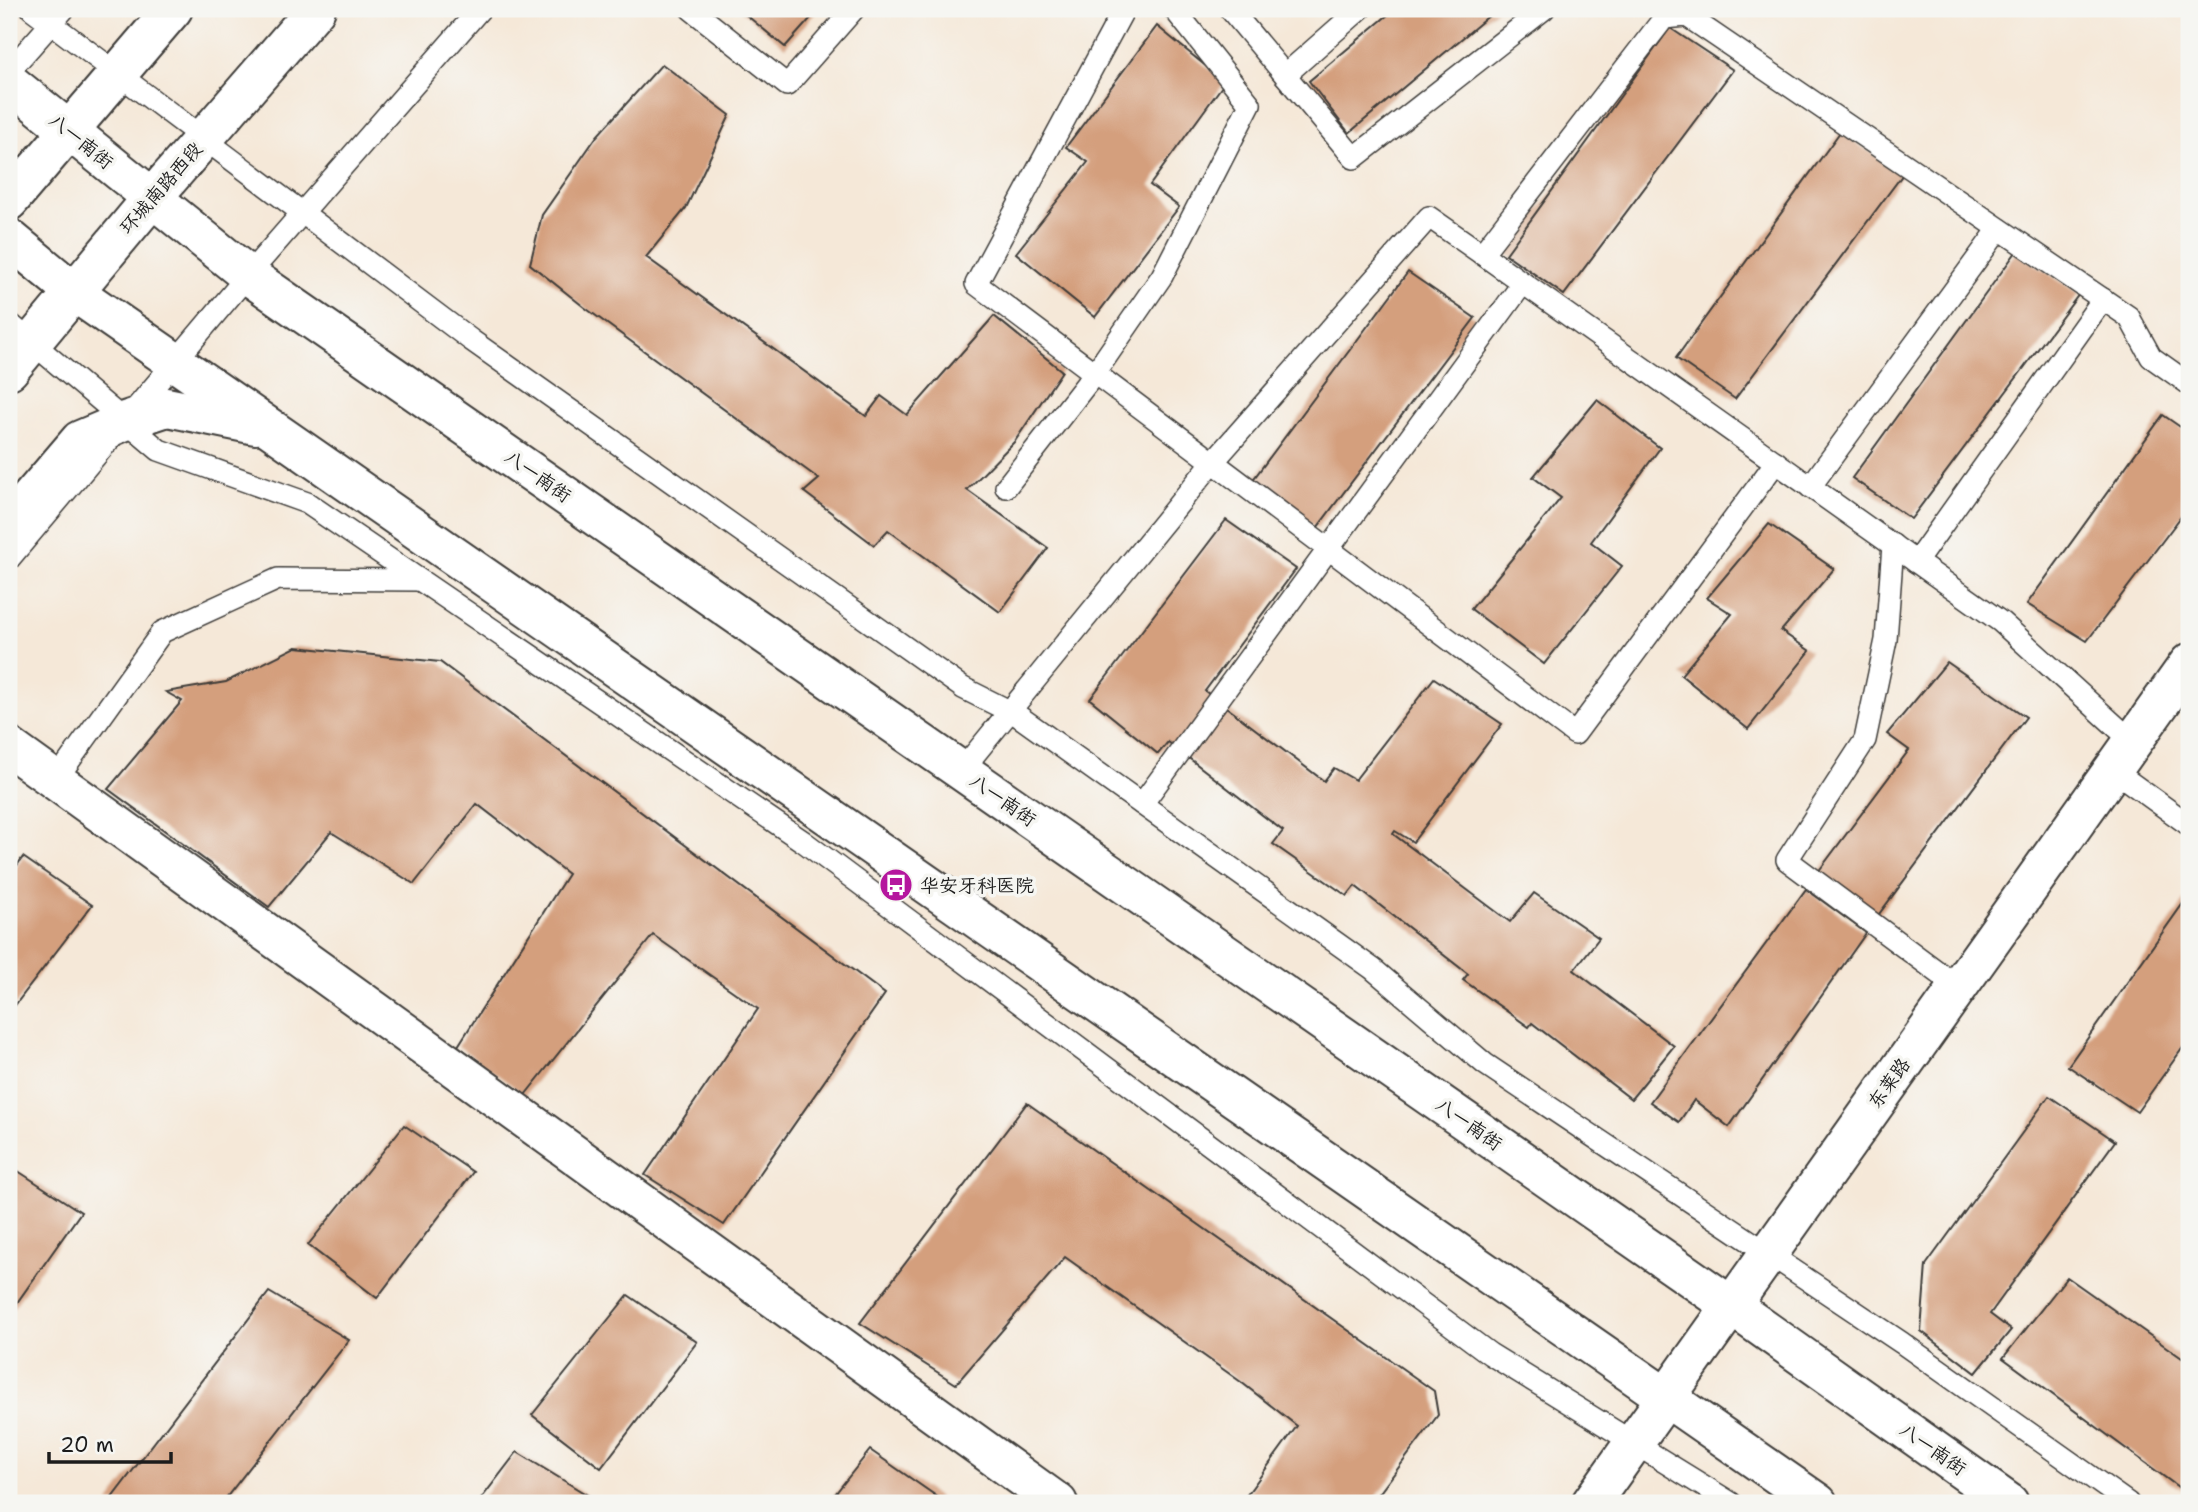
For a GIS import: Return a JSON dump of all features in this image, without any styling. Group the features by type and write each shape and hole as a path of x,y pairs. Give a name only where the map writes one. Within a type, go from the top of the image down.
{"main road":[{"path":"9,201 173,9"},
{"name":"环城南路西段","path":"16,345 74,292 316,9"},
{"name":"八一南街","path":"9,82 248,275 1730,1305 2009,1503"},
{"path":"9,238 74,292 1818,1503"},
{"path":"9,523 79,440 125,421 167,407 271,429"},
{"name":"东莱路","path":"1591,1503 2189,663"},
{"path":"9,747 1058,1503"}],"lane":[{"path":"32,9 57,16 117,73 471,340 940,672 963,688 1010,711 1373,969 1485,1063 1902,1343 2128,1503"},
{"path":"9,559 248,275 480,9"},
{"path":"691,9 786,85 854,9"},
{"path":"1124,9 976,284 1575,734 1776,462"},
{"path":"1006,487 1095,373 1162,276 1250,104 1174,9"},
{"path":"1285,75 1360,9"},
{"path":"1233,10 1354,158 1544,9"},
{"path":"9,71 57,16"},
{"path":"1482,254 1664,18 1687,16 2129,317 2151,357 2189,384"},
{"path":"961,771 1213,462 1429,217 2001,622 2189,825"},
{"path":"1810,487 1999,229"},
{"path":"1142,804 1523,283"},
{"path":"1916,562 2103,299"},
{"path":"16,345 125,421 159,450 307,503 804,842 1490,1354 1731,1503"},
{"path":"1893,545 1886,640 1865,740 1787,860 1958,987"},
{"path":"55,781 162,632 278,579 419,580"}],"building":[{"path":"739,9 819,9 785,47"},
{"path":"1395,9 1497,9 1349,133 1309,81"},
{"path":"2173,9 2189,9 2189,13 2186,18"},
{"path":"1157,26 1225,82 1150,185 1179,207 1095,317 1016,253 1088,162 1066,147"},
{"path":"1670,28 1733,70 1564,295 1506,254"},
{"path":"662,64 730,115 686,208 646,257 866,416 881,396 907,415 994,316 1062,371 1015,441 967,490 1048,548 1000,612 888,530 874,545 804,492 819,479 584,307 530,264 542,215 597,136"},
{"path":"1840,132 1903,174 1735,399 1676,358"},
{"path":"2016,252 2079,294 1911,519 1852,478"},
{"path":"1408,272 1475,318 1317,528 1252,481"},
{"path":"1597,400 1660,448 1591,542 1622,566 1544,664 1471,609 1561,498 1533,477"},
{"path":"2163,415 2189,433 2189,506 2087,641 2027,604"},
{"path":"1226,520 1296,569 1205,691 1324,781 1334,768 1355,780 1434,678 1502,724 1413,842 1395,831 1393,834 1510,922 1534,893 1599,938 1574,970 1674,1046 1631,1099 1532,1023 1529,1027 1463,980 1468,974 1355,886 1347,896 1273,844 1283,831 1168,742 1158,754 1090,699"},
{"path":"1769,524 1834,569 1781,631 1810,651 1748,729 1681,675 1732,614 1707,598"},
{"path":"296,647 440,662 885,994 724,1225 645,1175 758,1009 653,935 525,1095 458,1046 568,874 477,804 414,884 331,832 269,907 108,789 182,701 166,692 226,682"},
{"path":"1947,662 2026,717 1876,918 1818,872 1909,750 1887,734"},
{"path":"23,857 92,905 9,1013 9,877"},
{"path":"1806,889 1866,933 1729,1127 1694,1100 1679,1122 1650,1102"},
{"path":"2189,895 2189,1039 2137,1112 2068,1066"},
{"path":"2049,1096 2115,1141 1990,1314 2011,1330 1976,1373 1921,1331 1926,1265"},
{"path":"1027,1103 1434,1391 1438,1415 1372,1503 1241,1503 1297,1426 1241,1382 1065,1257 956,1384 860,1323"},
{"path":"404,1125 473,1172 377,1298 308,1245"},
{"path":"18,1171 81,1212 9,1314 9,1183"},
{"path":"2067,1277 2189,1363 2189,1495 2003,1358"},
{"path":"269,1292 349,1340 222,1503 108,1503"},
{"path":"628,1295 697,1342 601,1468 532,1415"},
{"path":"870,1450 939,1498 935,1503 828,1503"},
{"path":"517,1452 597,1501 478,1503"}],"place":[{"name":"华安牙科医院","path":"896,885"}]}
